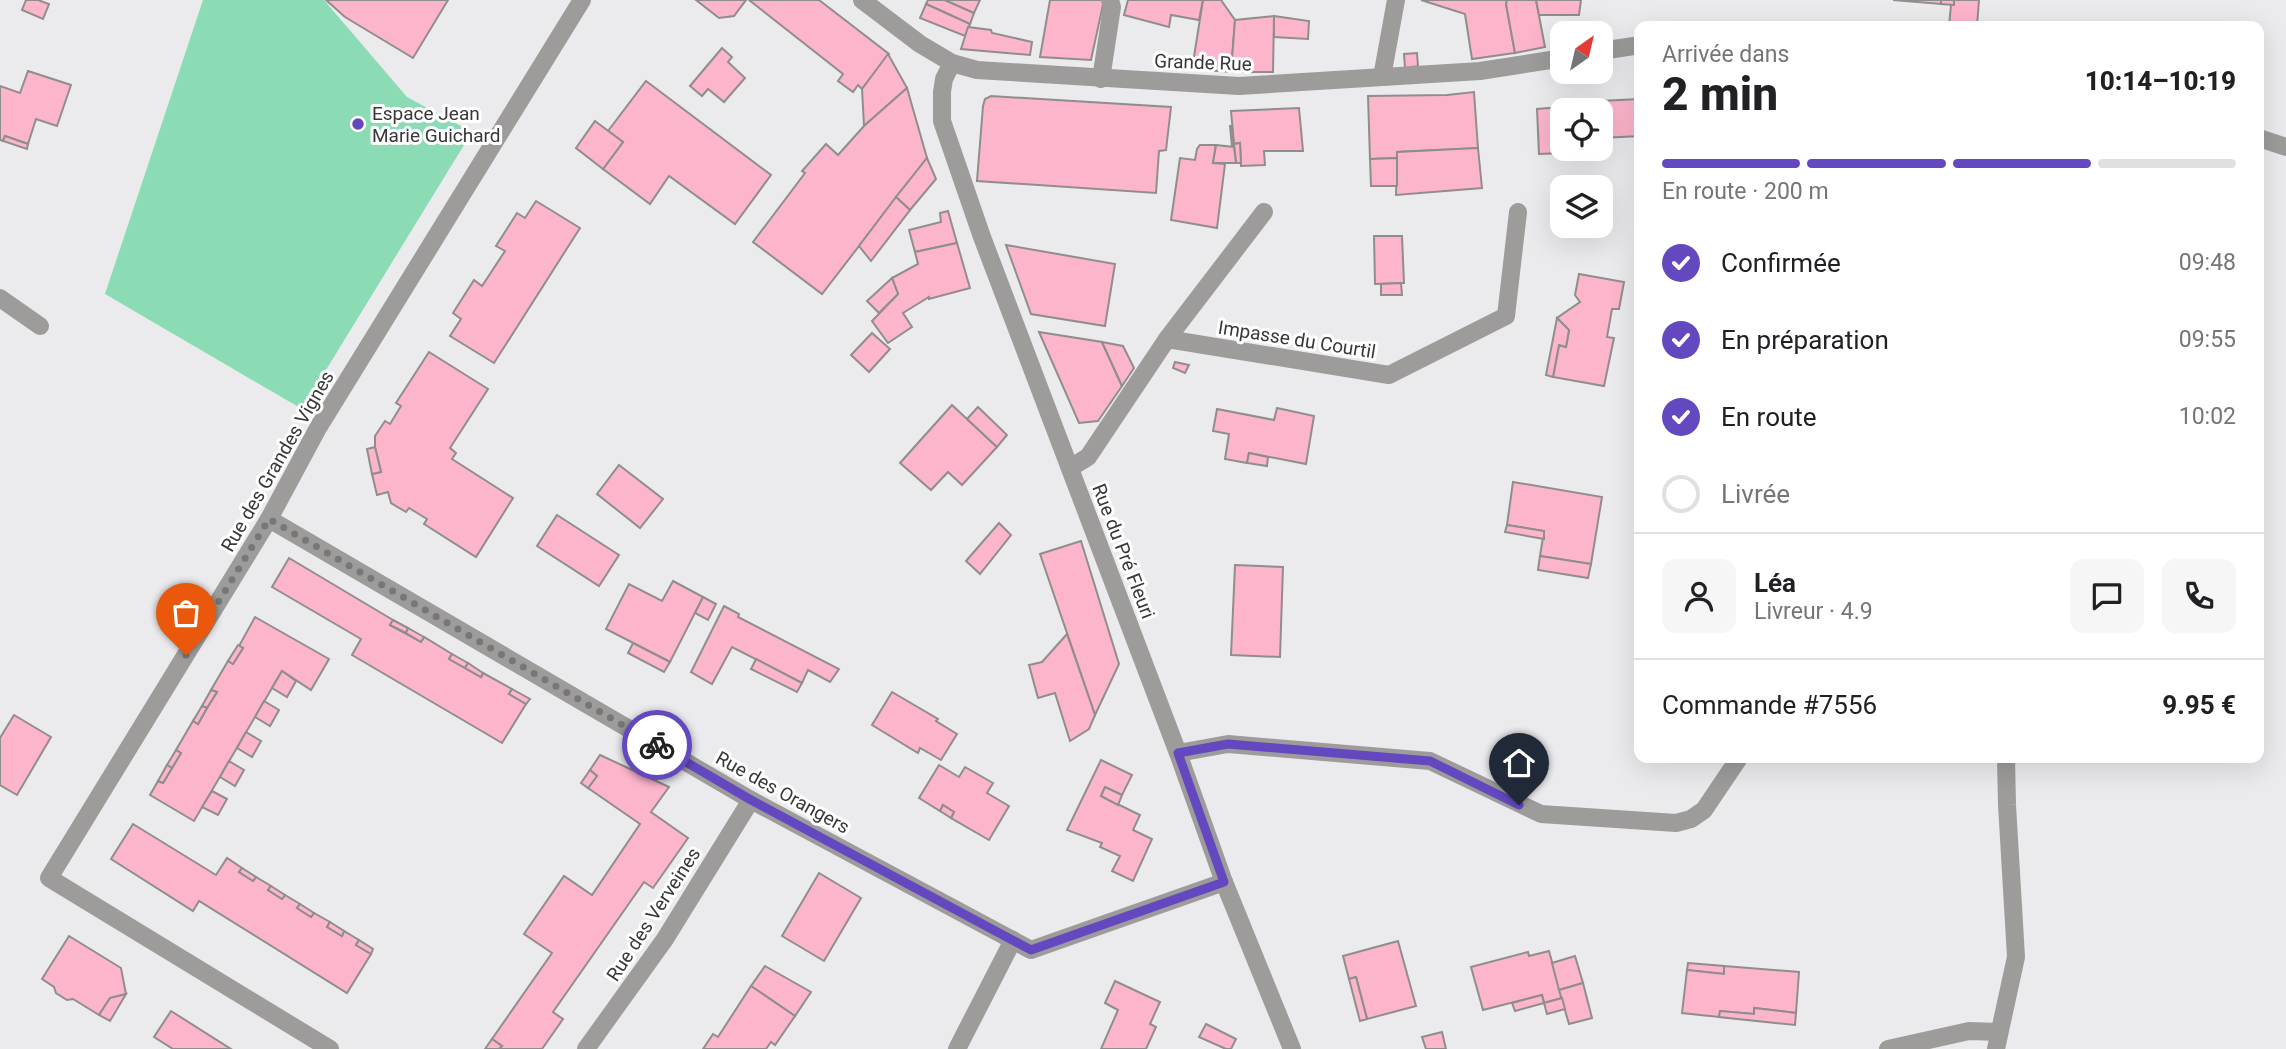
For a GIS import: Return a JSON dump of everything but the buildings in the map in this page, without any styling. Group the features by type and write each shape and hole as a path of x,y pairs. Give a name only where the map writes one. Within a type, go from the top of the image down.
{"street":[{"name":"Rue des Grandes Vignes","path":"330,1049 49,878 269,519 318,428 582,0"},
{"name":"Grande Rue","path":"862,0 920,44 951,63 977,70 1239,86 1480,71 1550,60"},
{"path":"1101,79 1112,7 1110,0"},
{"path":"1382,77 1396,0"},
{"path":"1614,49 1634,46"},
{"name":"Rue du Pré Fleuri","path":"951,63 944,79 942,121 982,237 1178,753 1224,882 1292,1049"},
{"path":"2264,140 2286,147"},
{"path":"1070,468 1088,457 1167,339 1264,212"},
{"name":"Impasse du Courtil","path":"1167,339 1389,375 1506,316 1518,212"},
{"path":"0,298 40,326"},
{"name":"Rue des Orangers","path":"269,519 751,800 1031,950 1224,882"},
{"path":"1178,753 1228,744 1430,761 1541,814 1676,823 1691,819 1704,810 1736,763"},
{"path":"1888,1049 1969,1031 1998,1041 2015,957 2007,763"},
{"name":"Rue des Verveines","path":"586,1049 665,939 751,800"},
{"path":"957,1049 1013,940"}],"green space":[{"path":"203,0 324,0 407,97 472,132 302,409 105,294"}],"way so far":[{"path":"186,655 269,519 657,745"}],"place":[{"name":"Espace Jean Marie Guichard","path":"358,124"}],"route":[{"path":"657,745 751,800 1031,950 1224,882 1178,753 1228,744 1430,761 1519,805"}]}
